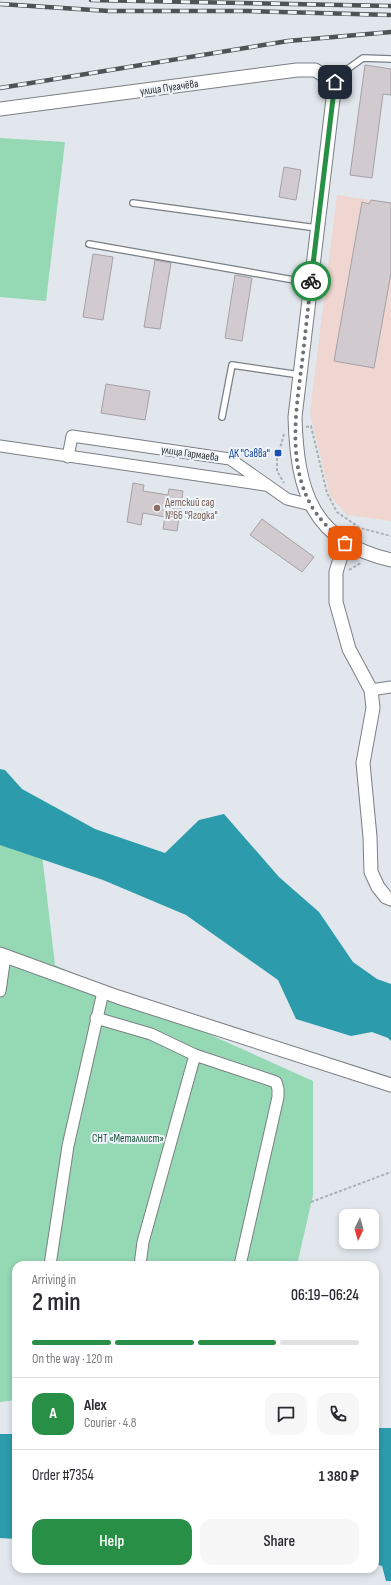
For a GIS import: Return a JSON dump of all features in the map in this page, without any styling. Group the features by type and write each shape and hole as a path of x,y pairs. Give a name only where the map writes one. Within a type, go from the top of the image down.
{"street":[{"name":"улица Пугачёва","path":"0,109 297,70 315,70 335,82"},
{"path":"335,82 295,417 296,446 299,468 304,488 311,506 329,529 345,543 371,556 391,560"},
{"name":"улица Гармаева","path":"68,457 72,436 230,459 287,499 311,506"},
{"path":"0,446 268,486"},
{"path":"345,543 336,572 336,602 349,648 371,690 373,708 363,763 370,837 371,872 378,887 386,897 391,899"},
{"path":"371,690 391,687"},
{"path":"0,991 3,955 103,992 391,1085"},
{"path":"51,1261 68,1146 103,992"},
{"path":"96,1018 151,1034 195,1055 276,1082 278,1097 241,1261"},
{"path":"141,1261 143,1242 195,1055"}],"lane":[{"path":"335,82 349,68 363,58 391,59"},
{"path":"133,203 318,228"},
{"path":"89,244 311,284"},
{"path":"222,416 232,365 300,375"}],"path":[{"path":"295,501 277,471 277,459 286,428 311,426 327,493 337,512 360,528 391,536"},
{"path":"336,579 362,562"},
{"path":"311,1202 391,1172"}],"shaded area":[{"path":"337,195 391,203 391,521 347,515 330,496 310,413"}],"green space":[{"path":"0,138 65,142 46,301 0,297"},
{"name":"СНТ «Металлист»","path":"0,835 42,855 55,965 313,1081 313,1195 298,1261 12,1261 12,1400 0,1402"}],"water":[{"path":"0,769 5,770 22,789 95,829 165,853 199,820 224,814 279,877 319,912 353,962 377,979 391,984 391,1041 388,1038 372,1032 351,1036 296,1019 278,980 186,915 103,880 0,845"},
{"path":"379,1428 391,1428 391,1581 386,1581 382,1566 379,1565"},
{"path":"0,1434 12,1434 12,1539 0,1538"}],"building":[{"path":"365,65 391,69 391,95 383,94 372,178 350,175"},
{"path":"284,167 301,170 296,200 279,197"},
{"path":"371,200 391,203 391,273 374,368 334,361 362,202 369,204"},
{"path":"93,254 113,257 103,320 83,317"},
{"path":"155,260 171,263 160,329 144,327"},
{"path":"235,275 252,278 242,341 225,338"},
{"path":"106,384 150,391 145,420 101,413"},
{"path":"133,483 144,485 143,491 168,495 169,489 183,491 177,531 163,529 165,517 143,513 141,525 127,522"},
{"path":"262,519 314,557 302,572 250,535"}],"railway":[{"path":"91,0 391,6"},
{"path":"0,4 109,11 247,11 391,15"},
{"path":"0,88 288,41 391,32"}],"way so far":[{"path":"311,281 295,417 296,446 304,488 311,506 329,529 345,543"}],"place":[{"name":"ДК \"Савва\"","path":"278,453"},
{"name":"Детский сад №66 \"Ягодка\"","path":"157,508"}],"route":[{"path":"311,281 335,82"}]}
